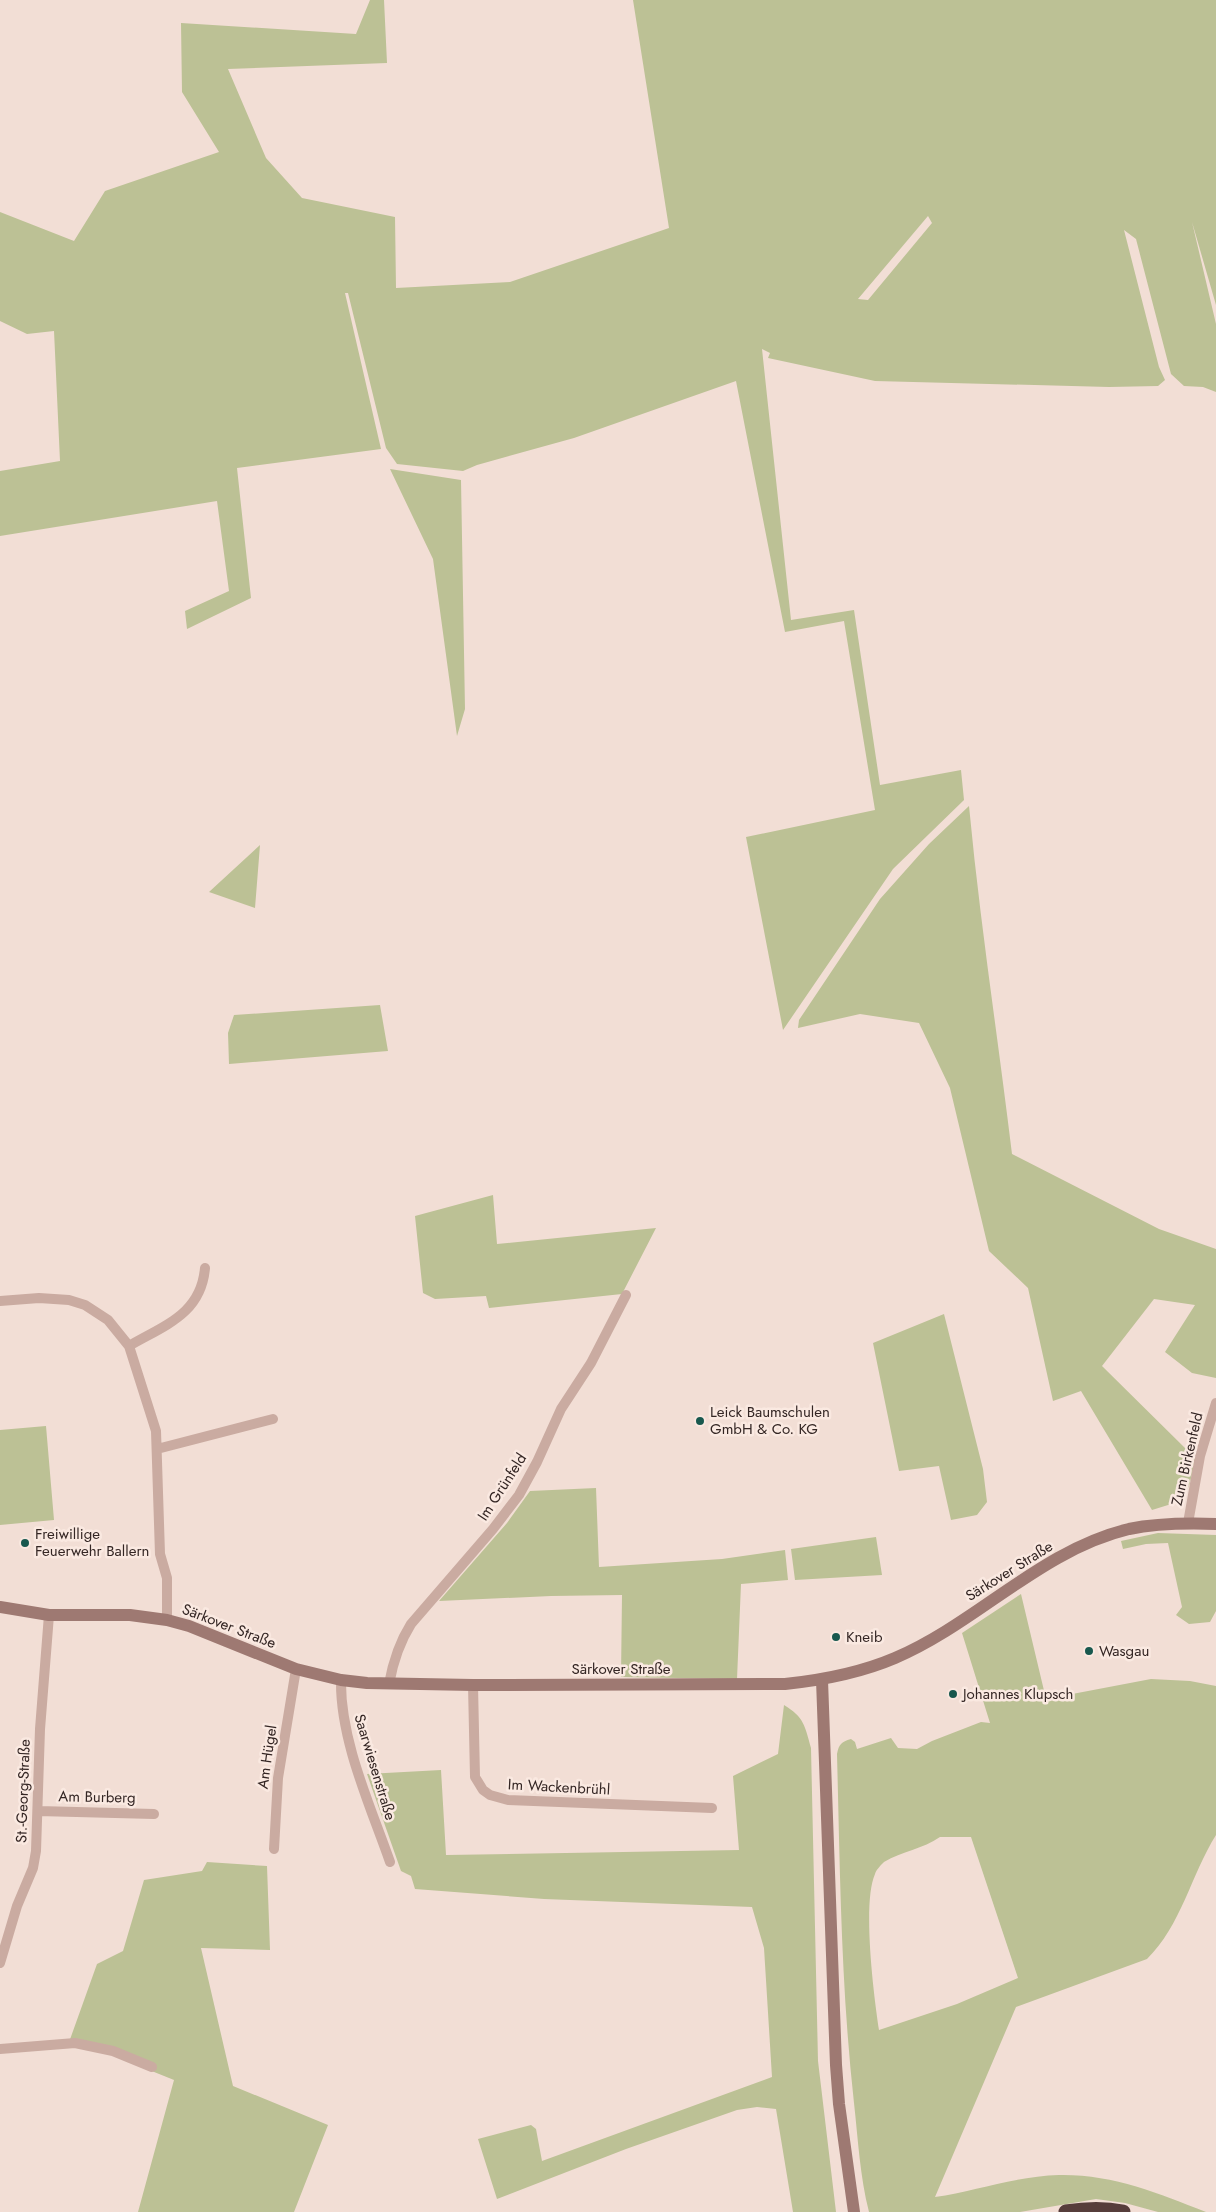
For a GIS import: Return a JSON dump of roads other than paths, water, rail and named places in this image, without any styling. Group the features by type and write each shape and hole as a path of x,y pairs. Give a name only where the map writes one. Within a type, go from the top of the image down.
{"highway":[{"path":"1066,2212 1084,2209 1110,2209 1123,2212"}],"main road":[{"name":"Särkover Straße","path":"0,1607 49,1615 130,1615 167,1620 296,1669 340,1680 389,1684 473,1686 785,1684 822,1680 874,1666 913,1649 937,1636 1034,1573 1101,1538 1129,1529 1188,1523 1216,1524"},
{"path":"822,1680 836,2065 839,2104 854,2212"}],"street":[{"path":"129,1346 181,1316 189,1308 201,1291 205,1268"},
{"name":"Im Grünfeld","path":"389,1684 397,1650 408,1630 493,1529 519,1494 537,1462 561,1409 592,1363 626,1295"},
{"path":"0,1300 56,1298 77,1302 108,1320 129,1346 150,1407 156,1431 160,1554 167,1578 167,1620"},
{"name":"Zum Birkenfeld","path":"1188,1523 1200,1456 1216,1403"},
{"path":"157,1449 272,1418"},
{"name":"St.-Georg-Straße","path":"0,1963 15,1913 33,1868 36,1851 40,1729 49,1615"},
{"name":"Am Hügel","path":"274,1849 278,1778 296,1669"},
{"name":"Saarwiesenstraße","path":"340,1680 340,1699 348,1739 390,1862"},
{"name":"Im Wackenbrühl","path":"473,1686 475,1777 483,1790 490,1795 508,1800 712,1808"},
{"name":"Am Burberg","path":"38,1811 154,1814"},
{"path":"0,2049 75,2043 92,2045 152,2067"}],"place":[{"name":"Leick Baumschulen GmbH & Co. KG","path":"700,1421"},
{"name":"Freiwillige Feuerwehr Ballern","path":"25,1543"},
{"name":"Kneib","path":"836,1637"},
{"name":"Wasgau","path":"1089,1651"},
{"name":"Johannes Klupsch","path":"953,1694"}]}
